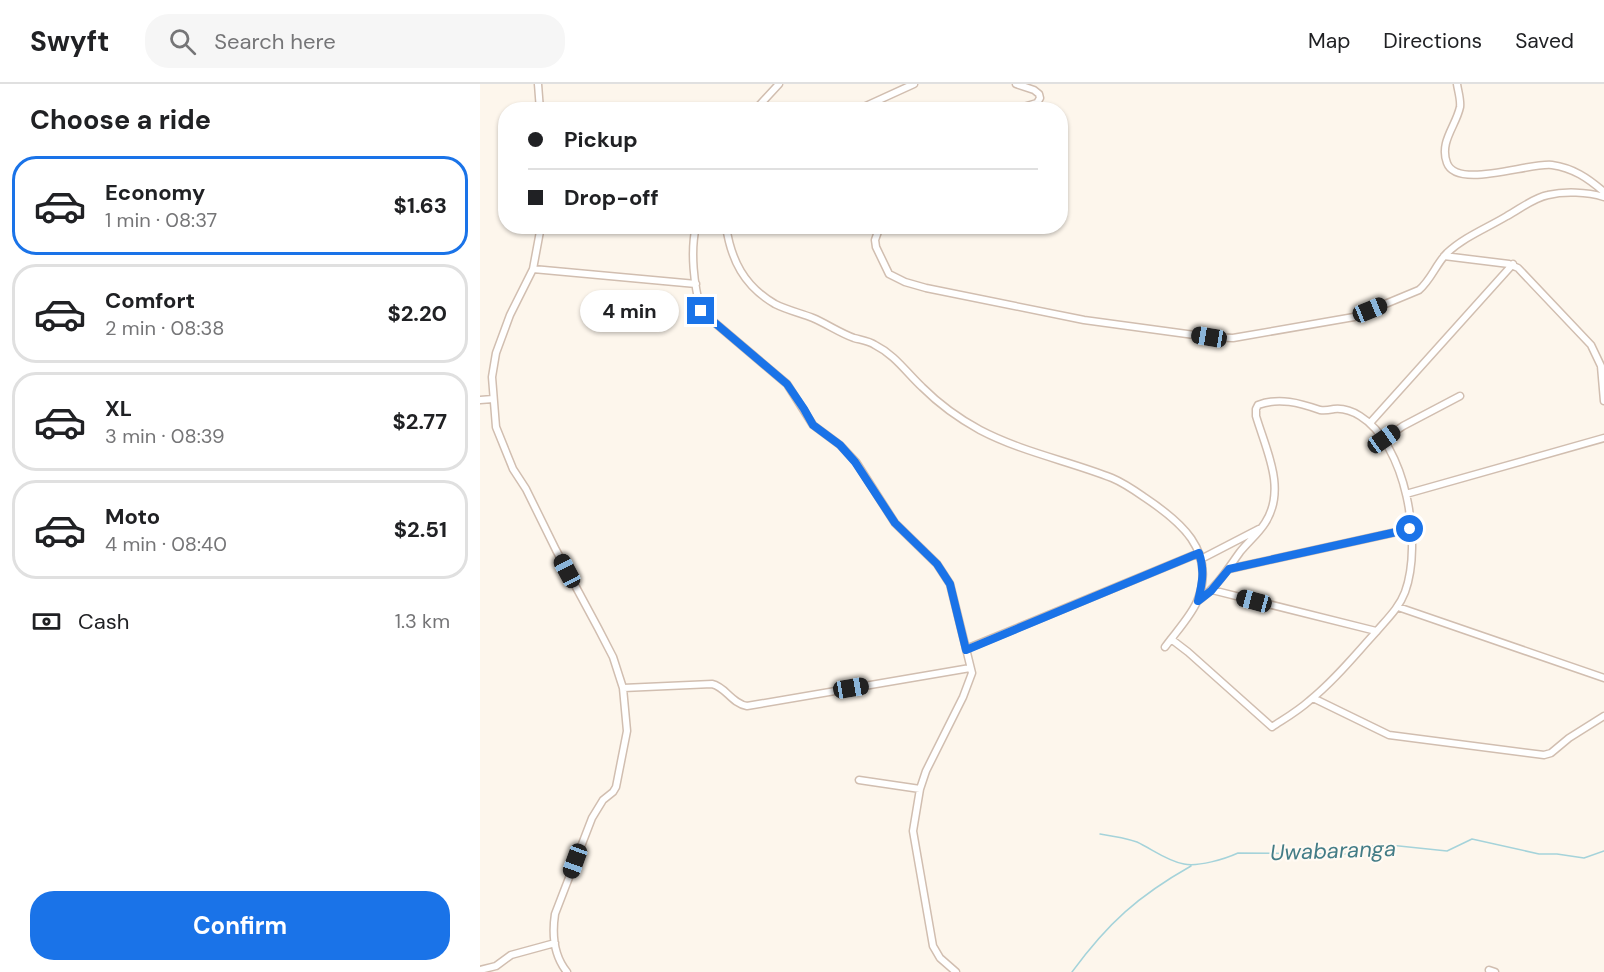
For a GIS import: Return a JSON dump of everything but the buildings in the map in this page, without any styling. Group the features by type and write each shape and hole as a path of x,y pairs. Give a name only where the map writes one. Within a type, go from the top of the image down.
{"street":[{"path":"538,84 539,102"},
{"path":"762,102 779,84"},
{"path":"875,102 914,84"},
{"path":"1016,84 1039,94 1037,102"},
{"path":"1457,84 1460,106 1446,142 1446,162 1449,168 1463,175 1496,174 1536,165 1550,165 1581,173 1604,192"},
{"path":"877,234 875,240 879,256 889,274 905,282 1084,320 1209,337 1233,338 1354,317 1419,290 1444,256 1464,240 1538,198 1563,193 1592,194 1604,197"},
{"path":"540,234 533,269 519,293 496,353 492,377 496,427 513,469 531,497 556,550 613,657 623,688 627,731 617,783 613,792 603,800 592,818 555,914 555,943 560,961 567,972"},
{"path":"695,234 696,284 703,313 787,384 813,425 840,445 855,462 895,523 923,549 950,584 970,668 969,683 920,789 913,831 933,946 940,958 956,972"},
{"path":"728,234 731,251 744,278 763,296 776,304 853,338 873,343 889,352 947,410 987,434 1124,484 1161,508 1190,535 1200,556 1203,581 1198,601"},
{"path":"1444,256 1513,264 1531,280 1591,345 1601,366 1604,402"},
{"path":"1370,423 1513,264"},
{"path":"533,269 696,284"},
{"path":"1384,439 1403,426 1460,396"},
{"path":"480,400 493,399"},
{"path":"1165,647 1198,601 1212,590 1268,518 1272,505 1274,476 1256,416 1258,405 1275,401 1301,402 1323,411 1342,409 1359,415 1370,423 1393,453 1406,494 1412,544 1410,570 1405,592 1398,607 1348,664 1313,698 1272,728 1171,639"},
{"path":"1406,494 1604,438"},
{"path":"966,650 1200,556 1262,527"},
{"path":"1229,569 1410,529"},
{"path":"1212,590 1376,632"},
{"path":"1398,607 1604,678"},
{"path":"623,688 719,685 737,703 747,706 970,668"},
{"path":"1313,698 1389,735 1546,755 1604,716"},
{"path":"859,780 920,789"},
{"path":"480,970 496,966 511,955 555,943"}],"waterway":[{"name":"Uwabaranga","path":"1100,834 1137,842 1172,860 1190,865 1211,862 1238,853 1346,854 1380,844 1447,851 1472,839 1539,854 1584,858 1604,851"},
{"path":"1072,972 1098,939 1125,912 1155,888 1191,866"}],"route":[{"path":"701,311 787,384 813,425 840,445 866,476 895,523 937,564 950,584 966,650 1199,553 1203,564 1203,581 1198,601 1211,591 1229,569 1410,529"}]}
